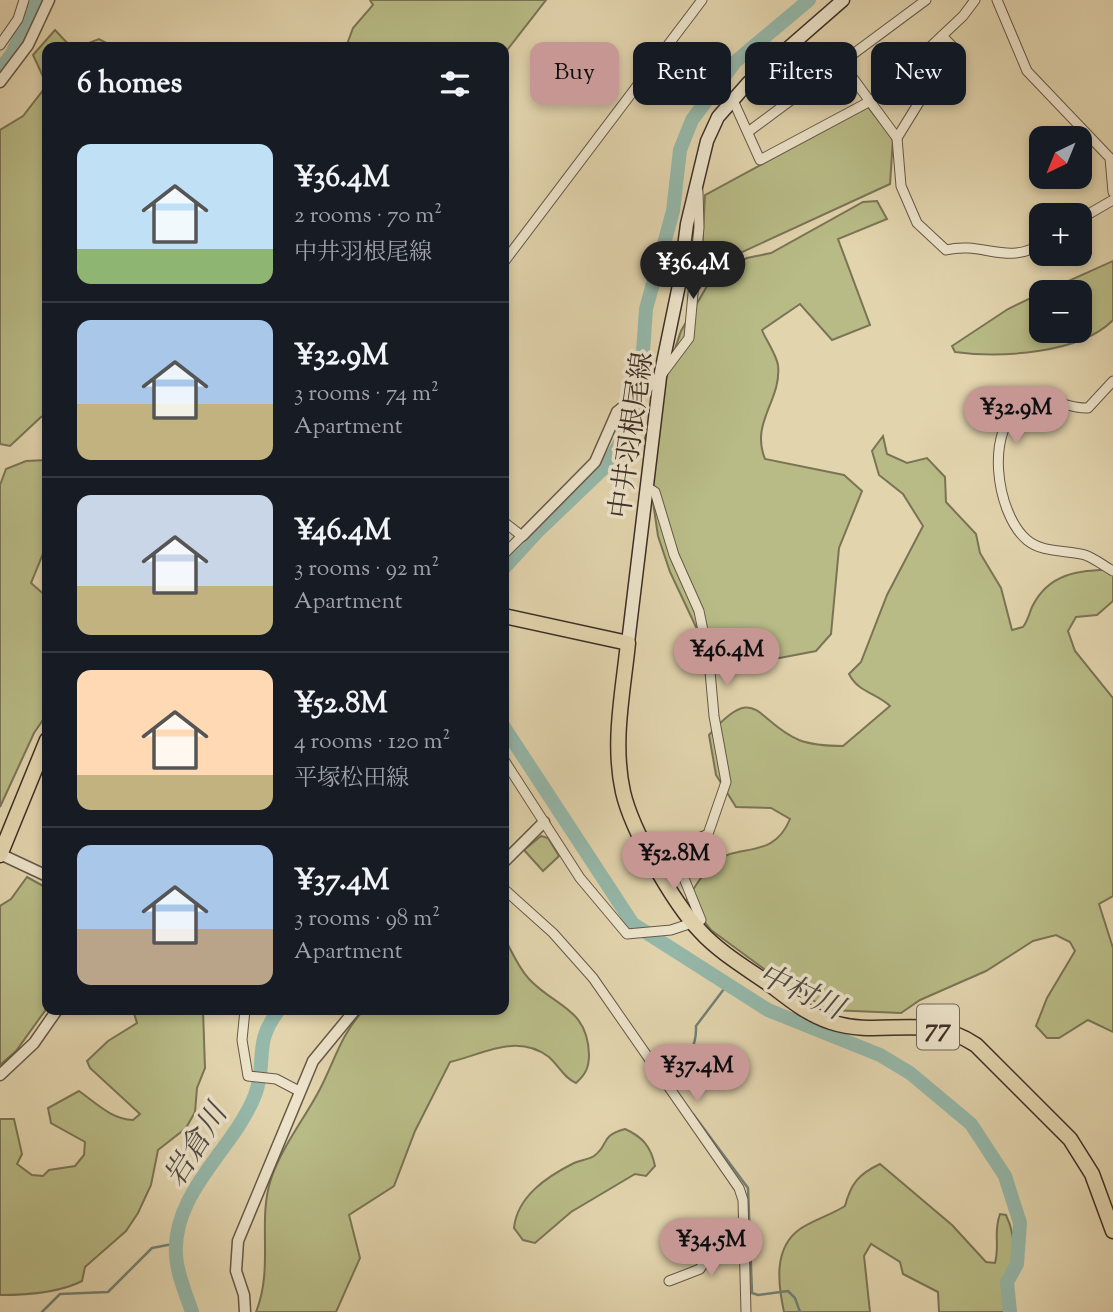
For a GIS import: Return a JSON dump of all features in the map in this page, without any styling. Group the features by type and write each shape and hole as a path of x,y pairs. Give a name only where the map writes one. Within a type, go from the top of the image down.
{"main road":[{"name":"中井羽根尾線","path":"628,643 647,487 655,380 675,311 684,247 707,141 718,117 732,98 844,0"},
{"path":"509,617 628,643"},
{"name":"77","path":"628,643 618,733 618,762 631,817 644,846 694,922 720,949 819,1018 849,1026 936,1027 959,1033 975,1045 1070,1139 1092,1174 1113,1231"},
{"path":"0,854 42,752"}],"street":[{"path":"0,45 18,19 24,0"},
{"path":"0,82 28,45 49,0"},
{"path":"509,255 702,0"},
{"path":"857,50 926,0"},
{"path":"732,98 760,160 870,101 942,36 975,0"},
{"path":"997,0 1027,71 1111,157 1113,192"},
{"path":"897,138 953,47 942,36"},
{"path":"857,84 897,138 901,186 917,223 946,250 964,245 1021,255 1029,251"},
{"path":"748,132 784,105"},
{"path":"509,549 590,469 617,412 655,380 689,338 699,227 698,175"},
{"path":"1092,212 1113,200"},
{"path":"684,247 689,244 694,229 699,227"},
{"path":"1113,381 1088,408 1049,400 1022,405 1010,419 997,459 1006,503 1015,525 1027,541 1050,549 1085,555 1113,571"},
{"path":"509,768 580,878 618,927 629,935 639,935 666,931 701,920 679,866 678,855 684,845 708,834 726,782 699,611 674,555 655,492 647,487"},
{"path":"509,526 522,536"},
{"path":"509,857 544,822"},
{"path":"0,854 42,874"},
{"path":"665,880 679,866"},
{"path":"509,893 553,933 593,978 739,1188 743,1200 748,1249 746,1312"},
{"path":"0,1075 34,1043 54,1015"},
{"path":"244,1015 241,1023 247,1076 276,1079 299,1091"},
{"path":"244,1312 244,1295 236,1271 238,1241 299,1091 326,1042 350,1015"},
{"path":"669,1281 700,1269 713,1248 748,1249"}],"green space":[{"path":"370,0 546,0 509,48 509,42 348,42 353,28 373,5"},
{"path":"55,30 66,42 44,42"},
{"path":"42,45 42,74 33,55"},
{"path":"42,91 42,417 10,446 0,444 0,130 23,116"},
{"path":"868,107 893,139 890,184 701,271 705,195"},
{"path":"877,201 887,219 838,239 870,325 832,340 800,304 762,330 778,365 776,389 761,434 765,459 844,475 862,491 839,548 831,634 816,651 764,661 749,648 730,645 696,627 670,572 658,536 644,441 681,331 714,274 747,258 771,253 863,202"},
{"path":"1113,261 1113,320 1092,334 1092,280 1071,280"},
{"path":"1029,299 1029,343 1072,343 1016,353 955,352 952,346 1008,309"},
{"path":"883,436 887,454 907,463 927,458 945,477 946,502 976,534 980,553 1001,588 1012,630 1023,627 1039,595 1056,580 1077,573 1113,569 1113,601 1097,615 1076,617 1068,631 1075,651 1113,698 1113,896 1099,904 1113,948 1113,1032 1088,1020 1059,1038 1047,1038 1036,1026 1047,998 1075,951 1070,942 1056,935 1033,941 986,971 920,1000 901,1013 830,1010 786,985 711,930 687,899 704,873 717,860 775,840 790,819 771,808 736,807 716,775 709,735 725,719 737,710 747,707 799,740 843,746 890,706 862,689 849,674 861,662 887,595 923,526 903,494 879,475 872,451"},
{"path":"42,460 42,556 31,583 42,593 42,721 0,807 0,485 6,469 26,461"},
{"path":"541,836 548,838 559,856 543,871 524,850"},
{"path":"27,877 42,885 42,1015 16,1051 0,1065 0,906 11,899"},
{"path":"509,947 529,979 568,1010 583,1027 589,1055 588,1067 576,1083 549,1057 537,1050 513,1046 450,1062 415,1131 394,1186 349,1215 360,1258 336,1312 256,1312 264,1278 265,1211 271,1179 360,1015 509,1015"},
{"path":"135,1015 203,1015 205,1068 197,1088 195,1112 186,1128 158,1150 151,1185 138,1213 126,1231 85,1267 82,1281 53,1291 0,1295 0,1119 14,1119 22,1154 17,1164 32,1175 43,1176 49,1170 75,1166 84,1155 85,1142 51,1123 48,1108 79,1091 118,1117 133,1120 140,1114 90,1068 87,1061 108,1041 137,1023"},
{"path":"625,1129 637,1135 651,1153 655,1166 646,1176 635,1174 571,1212 535,1243 523,1240 514,1228 516,1217 535,1189 574,1163 594,1156 611,1134"},
{"path":"880,1164 952,1225 986,1262 995,1263 998,1221 1000,1214 1006,1215 1014,1250 1013,1275 1006,1312 939,1312 938,1292 903,1274 900,1262 871,1244 864,1256 870,1312 784,1312 779,1278 785,1246 800,1229 845,1206 857,1180"}],"waterway":[{"path":"0,70 12,54 36,0"},
{"name":"中村川","path":"509,563 606,466 627,431 641,380 646,309 673,211 680,150 692,120 735,62 809,0"},
{"name":"中村川","path":"509,735 633,924 768,1010 880,1055 910,1073 971,1124 1005,1176 1020,1223 1017,1264 1007,1282 1010,1312"},
{"path":"669,1080 692,1049 696,1026 727,985"},
{"name":"岩倉川","path":"192,1312 177,1262 177,1232 194,1191 233,1134 255,1095 259,1083 263,1043 276,1015"},
{"path":"693,1114 748,1188 752,1293 758,1295 788,1291 795,1298 800,1312"},
{"path":"42,1312 60,1294 108,1292 152,1248 178,1243"}]}
